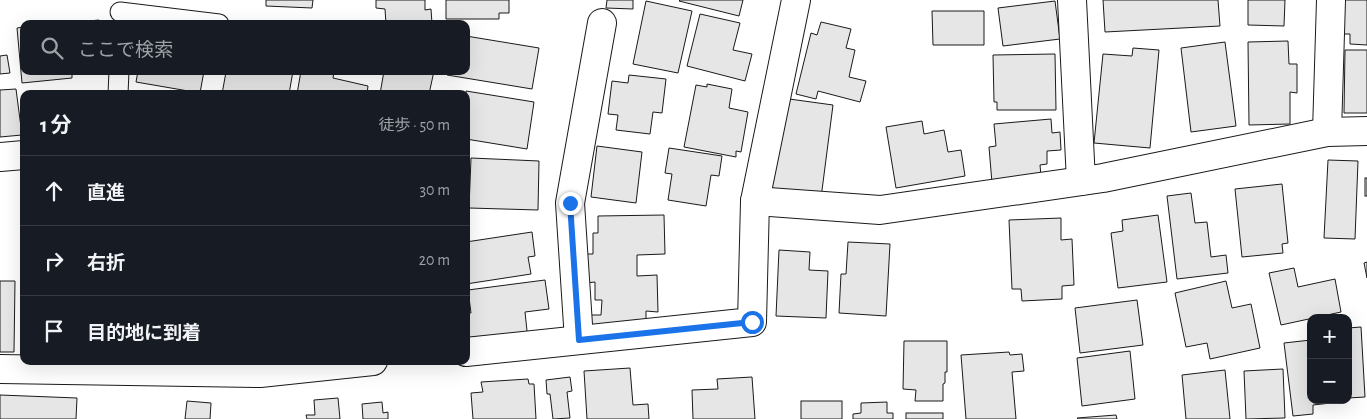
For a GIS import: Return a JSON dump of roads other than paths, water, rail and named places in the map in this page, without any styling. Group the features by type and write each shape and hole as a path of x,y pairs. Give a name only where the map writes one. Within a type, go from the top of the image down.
{"street":[{"path":"470,352 752,322 755,201 796,0"},
{"path":"1072,0 1081,181"},
{"path":"1327,132 1331,0"},
{"path":"579,340 570,203 602,23"},
{"path":"755,201 880,210 1103,178 1327,132 1367,131"},
{"path":"0,157 20,155"},
{"path":"0,368 260,367 298,365"}],"lane":[{"path":"120,12 187,20"},
{"path":"118,90 119,75"}]}
